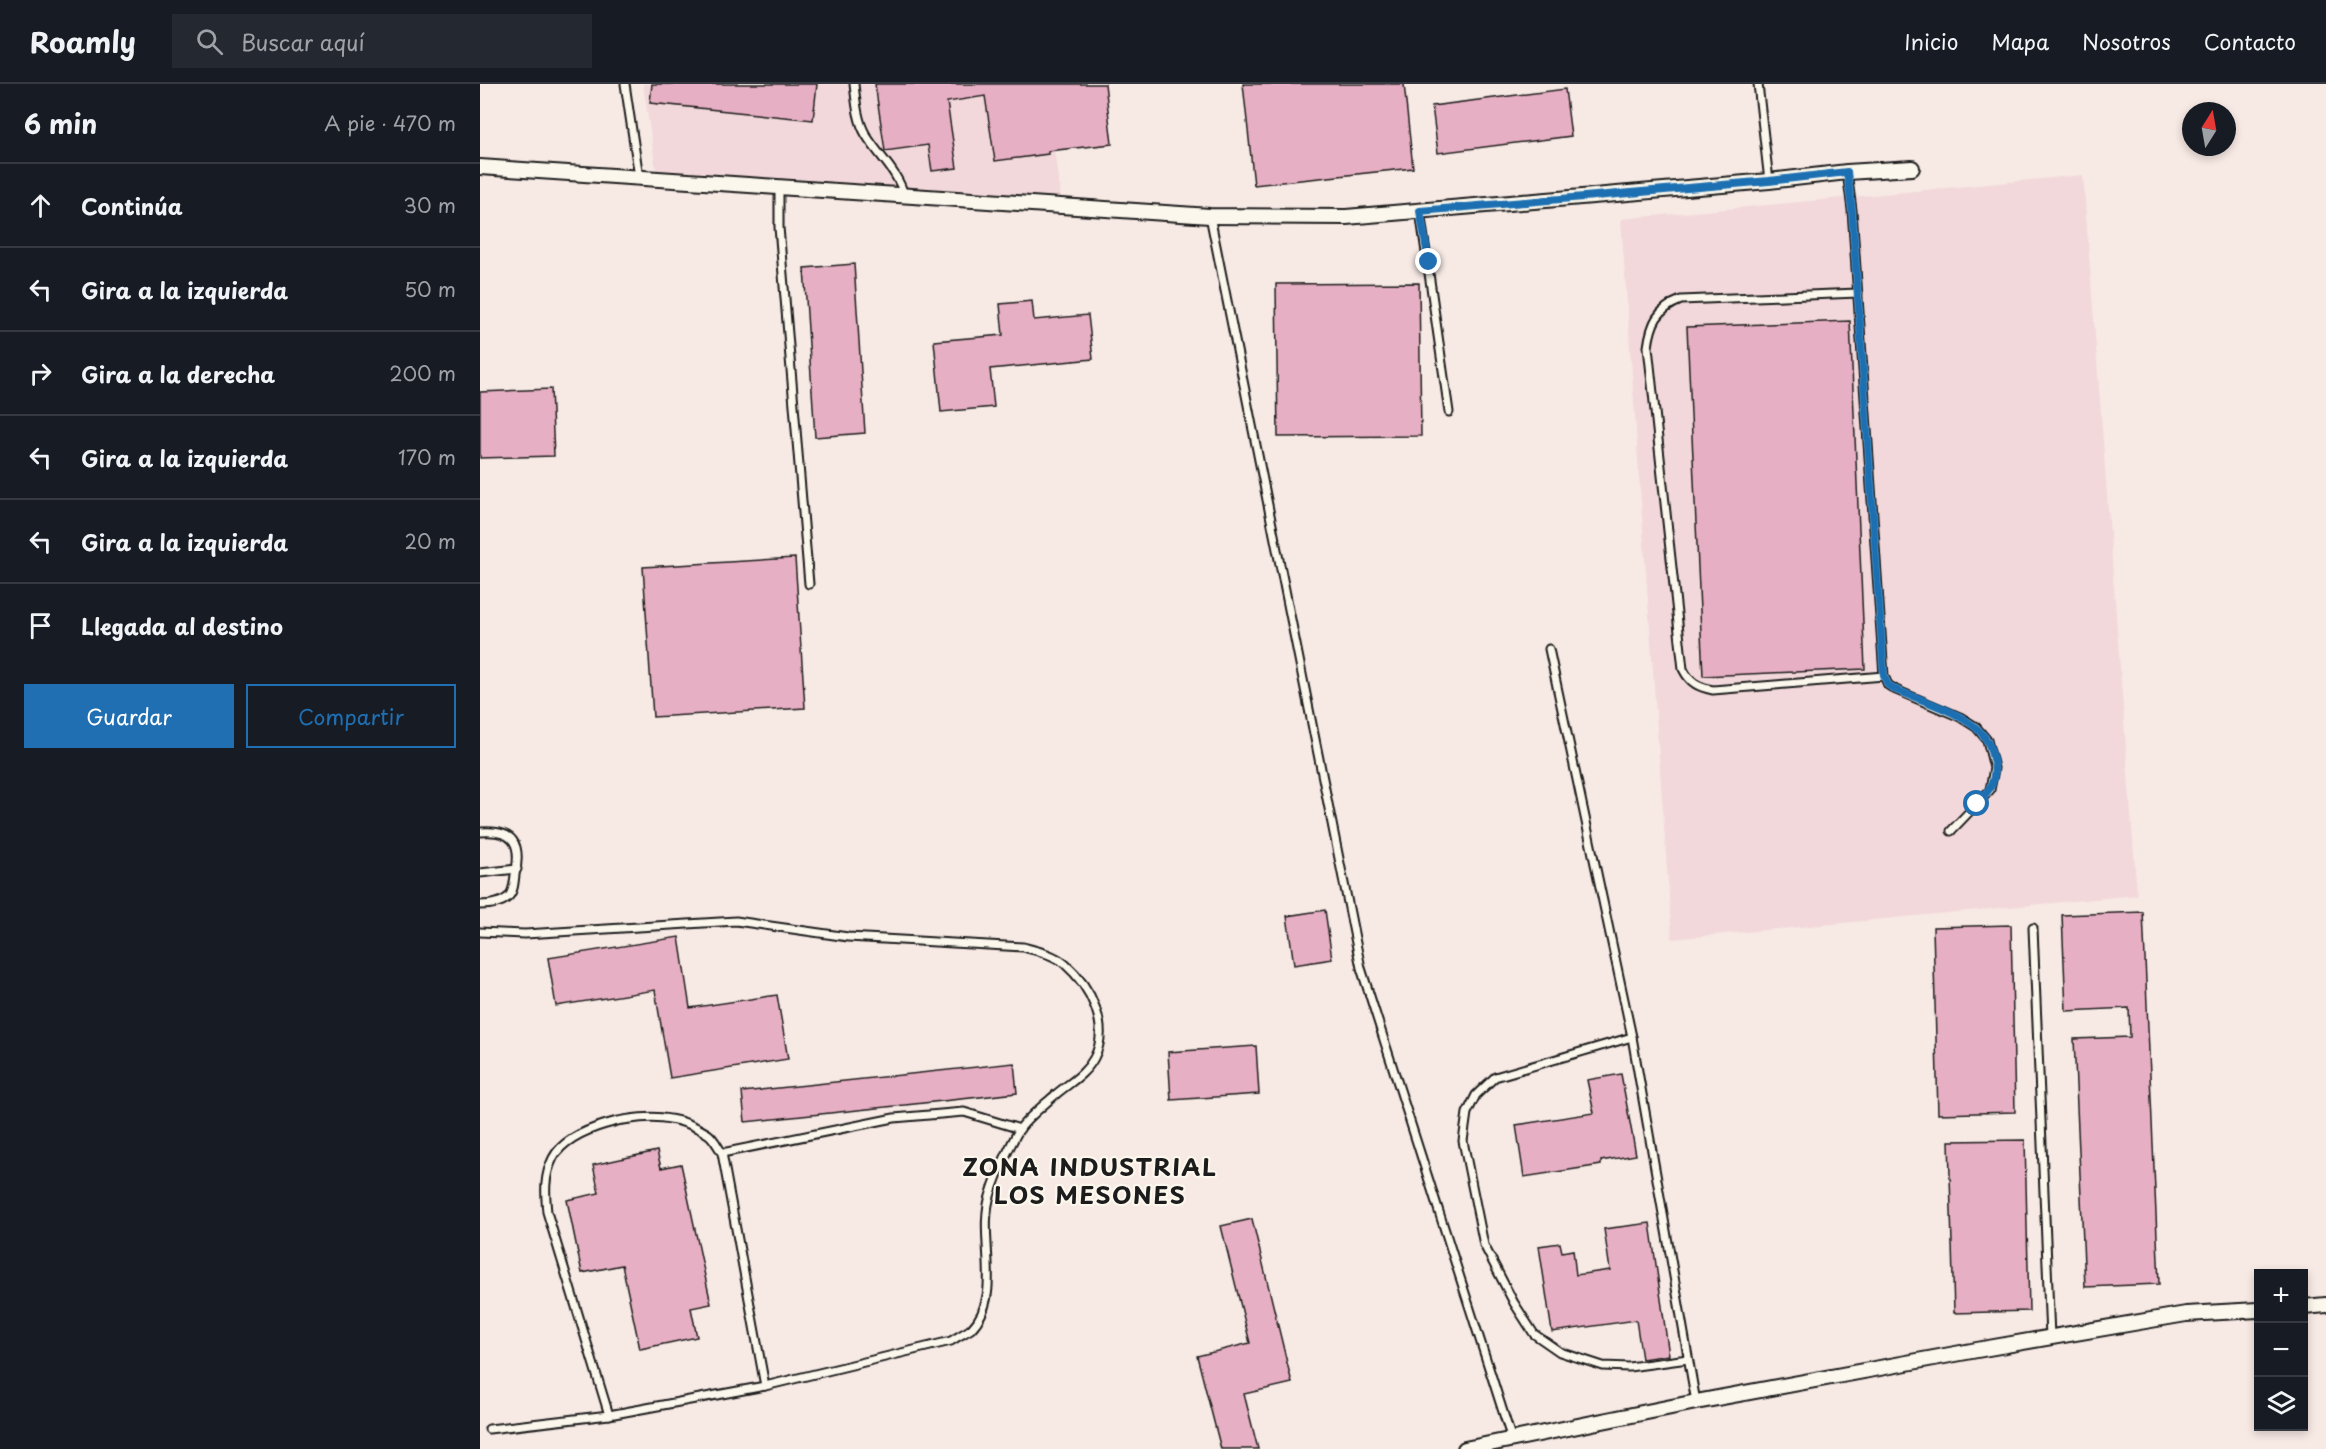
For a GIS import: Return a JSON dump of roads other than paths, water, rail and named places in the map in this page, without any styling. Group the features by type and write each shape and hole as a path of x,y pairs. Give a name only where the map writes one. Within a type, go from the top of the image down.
{"street":[{"path":"480,167 1210,216 1346,217 1912,168"},
{"path":"2308,1307 2326,1305"},
{"path":"1464,1449 1696,1402 2050,1337 2186,1314 2254,1310"}],"lane":[{"path":"624,84 639,177"},
{"path":"854,84 864,132 890,167 904,195"},
{"path":"1758,84 1769,181"},
{"path":"1847,172 1852,210 1884,676 1888,685 1896,690 1960,717 1976,727 1987,740 1994,768 1990,790 1951,831"},
{"path":"779,187 779,227 809,584"},
{"path":"1420,211 1449,412"},
{"path":"1210,216 1361,968 1512,1440"},
{"path":"1858,293 1681,300 1669,304 1658,315 1650,328 1648,347 1683,669 1692,683 1713,690 1884,676"},
{"path":"1549,649 1632,1037 1696,1402"},
{"path":"480,832 496,832 509,836 515,841 518,849 512,892 507,898 492,904 480,904"},
{"path":"480,873 517,869"},
{"path":"480,932 525,934 736,921 848,937 1023,947 1045,952 1065,964 1086,989 1098,1013 1100,1034 1095,1055 1085,1072 1055,1095 1020,1129 990,1194 984,1229 988,1278 986,1305 971,1329 951,1341 765,1386 609,1415 489,1429"},
{"path":"2033,928 2050,1337"},
{"path":"1632,1037 1495,1077 1476,1095 1467,1113 1463,1141 1484,1245 1514,1303 1534,1334 1560,1352 1603,1366 1629,1367 1688,1359"},
{"path":"722,1153 894,1118 964,1112 1020,1129"},
{"path":"609,1415 547,1212 545,1182 554,1156 572,1137 606,1125 640,1117 669,1118 692,1125 710,1136 722,1153 765,1386"}],"district":[{"name":"ZONA INDUSTRIAL LOS MESONES","path":"1090,1180"}]}
